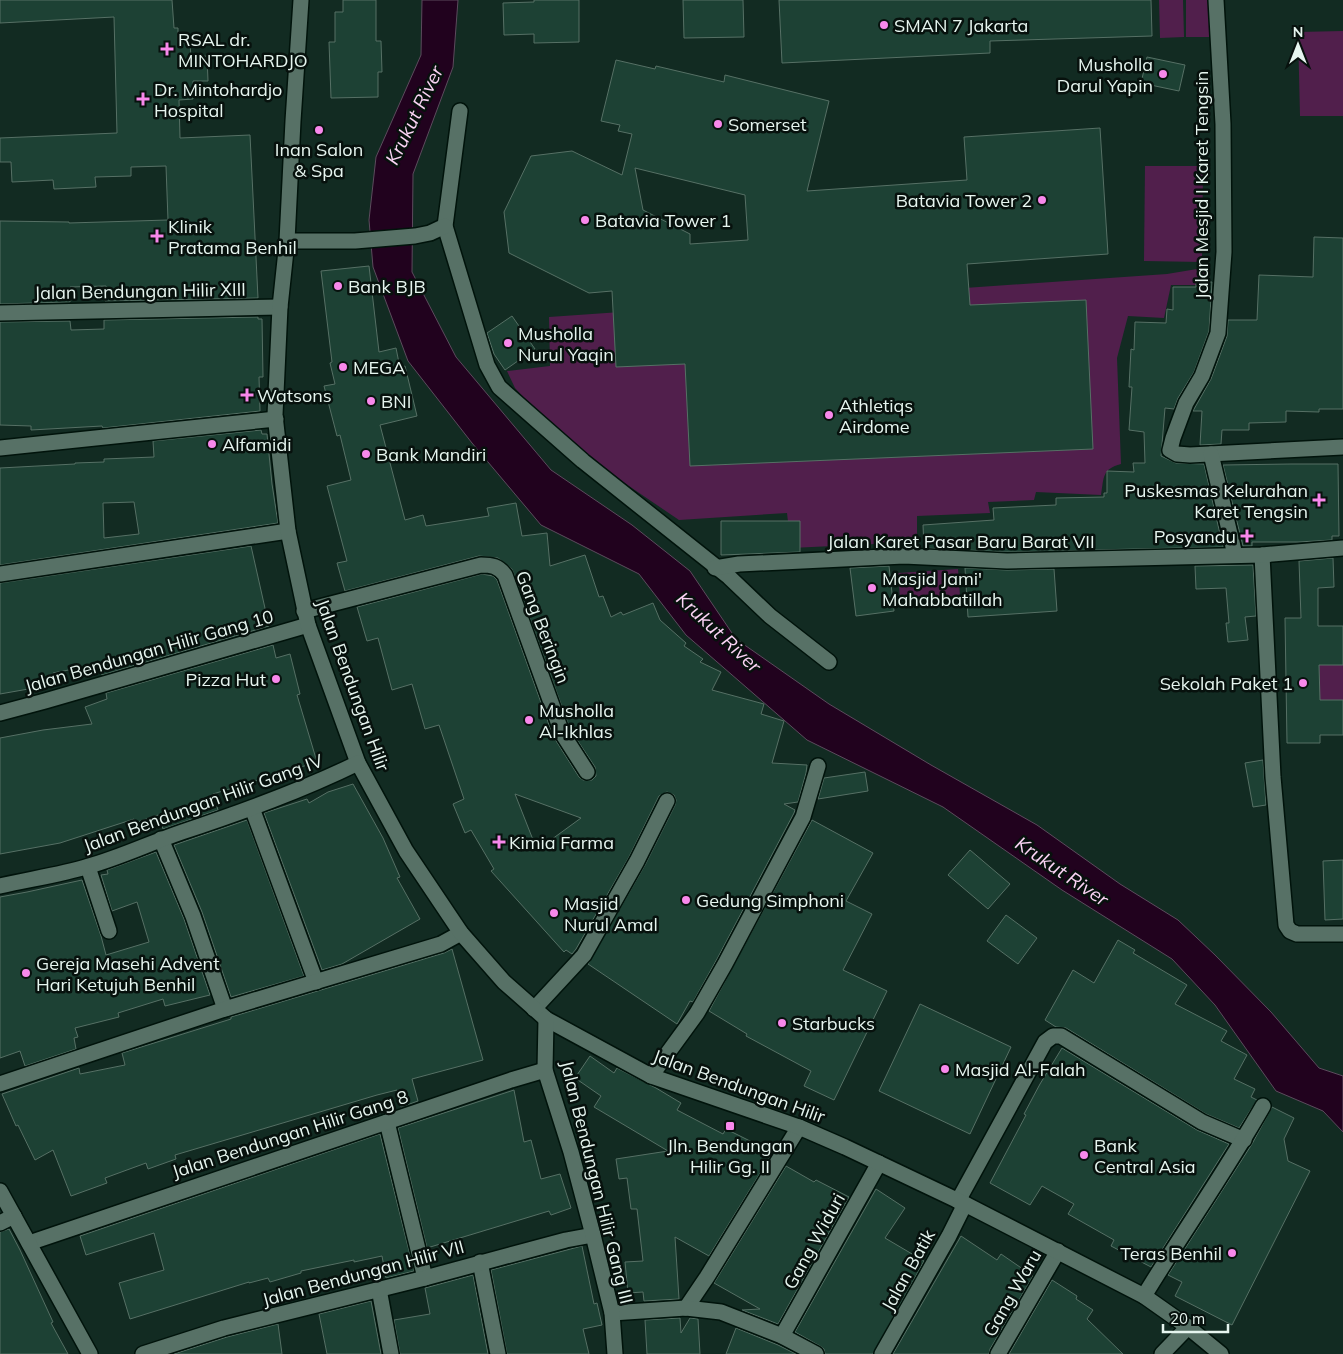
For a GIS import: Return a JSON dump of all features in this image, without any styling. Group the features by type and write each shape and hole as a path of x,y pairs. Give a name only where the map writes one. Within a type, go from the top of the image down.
{"street":[{"name":"Jalan Bendungan Hilir","path":"301,0 287,241 280,307 276,419 288,531 306,618 358,763 406,852 461,933 504,982 540,1014 651,1076 799,1127 962,1202 1144,1296 1188,1327 1221,1354"},
{"name":"Jalan Mesjid I Karet Tengsin","path":"1211,454 1185,455 1170,450 1186,403 1202,376 1218,333 1224,252 1223,124 1216,0"},
{"path":"460,111 445,226 486,365 499,387 582,462 651,514 715,568 729,577 770,616 829,662"},
{"path":"287,241 355,241 415,236 430,233 445,226"},
{"name":"Jalan Bendungan Hilir XIII","path":"0,313 280,307"},
{"path":"0,448 276,419"},
{"path":"1235,555 1211,454 1343,447"},
{"path":"0,574 288,531"},
{"name":"Jalan Karet Pasar Baru Barat VII","path":"715,568 739,564 904,556 1007,561 1262,555 1343,548"},
{"path":"1262,555 1273,777 1286,925 1290,931 1297,934 1343,934"},
{"name":"Gang Beringin","path":"306,618 481,565 500,568 505,575 523,622 562,733 587,772"},
{"name":"Jalan Bendungan Hilir Gang 10","path":"0,713 45,701 306,618"},
{"name":"Jalan Bendungan Hilir Gang IV","path":"0,886 88,867 126,855 161,839 317,784 358,763"},
{"path":"651,1076 697,1013 725,964 803,817 818,766"},
{"path":"540,1014 584,955 637,861 667,801"},
{"path":"252,808 316,982"},
{"path":"161,839 193,916 225,1009"},
{"path":"88,867 109,930"},
{"path":"0,1084 225,1009 441,944 461,933"},
{"name":"Jalan Bendungan Hilir Gang III","path":"540,1014 546,1070 571,1152 612,1313 615,1354"},
{"name":"Jalan Batik","path":"882,1354 949,1236 962,1202 1045,1042 1053,1036 1061,1036 1202,1122 1244,1140"},
{"name":"Jalan Bendungan Hilir Gang 8","path":"29,1242 511,1080 546,1070"},
{"path":"1144,1296 1178,1240 1244,1140 1263,1106"},
{"path":"387,1122 425,1278"},
{"path":"686,1308 799,1127"},
{"name":"Gang Widuri","path":"782,1336 879,1163"},
{"path":"0,1191 90,1354"},
{"path":"0,1224 14,1216"},
{"name":"Jalan Bendungan Hilir VII","path":"143,1354 224,1328 425,1278 566,1240 593,1235"},
{"name":"Gang Waru","path":"998,1354 1058,1251"},
{"path":"480,1262 498,1354"},
{"path":"379,1289 391,1354"},
{"path":"612,1313 686,1308 721,1312 782,1336 816,1354"},
{"path":"1162,1354 1188,1327"}],"shaded area":[{"path":"1159,0 1183,0 1184,37 1160,38"},
{"path":"1186,0 1209,0 1209,37 1186,37"},
{"path":"1343,31 1343,116 1300,116 1298,32"},
{"path":"1145,166 1203,166 1202,262 1144,261"},
{"name":"Athletiqs Airdome","path":"1209,267 1204,285 1171,285 1164,318 1128,316 1117,358 1121,464 1107,471 1101,495 1036,492 1034,500 988,502 990,513 917,516 917,542 791,548 787,513 679,520 564,442 515,388 507,371 550,366 549,317 1167,274"},
{"path":"958,569 960,596 900,599 898,573"},
{"path":"1319,665 1343,665 1343,700 1320,700"}],"water":[{"name":"Krukut River","path":"422,0 458,0 453,67 413,174 412,272 456,357 551,470 632,525 690,571 736,639 829,704 1037,825 1120,884 1178,920 1271,1012 1319,1068 1343,1076 1343,1132 1323,1111 1276,1091 1215,1005 1172,959 1062,890 943,807 807,740 686,635 639,574 541,525 472,443 408,361 373,267 369,220 376,157 421,55"}],"building":[{"path":"0,0 172,0 174,28 178,28 178,43 190,43 191,57 207,56 208,81 193,81 193,99 179,100 180,138 250,135 258,298 105,301 106,286 70,287 70,302 0,304 0,221 69,223 168,220 166,166 131,167 131,176 95,177 96,187 54,189 53,180 12,182 11,162 0,162 0,138 117,133 114,17 0,23"},
{"path":"343,0 376,0 376,41 381,41 382,72 378,72 378,97 331,98 329,42 335,42 335,12 343,12"},
{"path":"534,0 579,0 579,42 534,43 534,34 504,35 503,3 534,2"},
{"path":"683,0 743,0 744,37 684,38"},
{"name":"SMAN 7 Jakarta","path":"779,0 1151,0 1152,36 990,41 990,53 782,63"},
{"name":"Musholla Darul Yapin","path":"1147,57 1185,65 1179,91 1141,83"},
{"path":"616,60 655,69 656,66 724,82 725,75 829,101 807,191 967,180 964,137 1100,128 1108,254 967,264 970,305 1086,300 1093,449 690,466 685,364 616,367 612,291 589,293 509,253 504,212 531,156 572,151 622,175 632,134 618,131 620,125 601,121","holes":["635,168 745,195 748,240 690,244 690,234 643,210"]},
{"path":"1314,237 1343,238 1343,409 1319,409 1319,412 1286,411 1286,422 1249,423 1249,430 1222,430 1221,444 1200,445 1202,411 1193,411 1211,379 1227,336 1228,320 1257,320 1259,275 1313,277"},
{"path":"369,266 379,352 396,348 400,368 405,366 417,416 380,425 405,520 423,515 426,526 489,516 487,508 516,503 522,536 547,533 550,566 585,555 599,597 603,596 611,617 621,612 623,615 653,603 660,620 686,643 684,646 703,659 700,662 721,672 712,690 764,704 761,714 784,721 772,763 807,765 798,802 784,804 795,810 794,813 717,959 693,1002 690,1001 677,1024 588,964 645,865 675,805 674,795 667,792 659,796 629,857 576,949 572,954 566,950 564,952 491,871 494,869 471,830 465,833 453,804 464,799 439,725 425,729 412,684 392,690 378,638 367,641 357,607 482,574 493,576 497,580 553,736 579,777 583,780 592,780 596,776 595,767 570,729 512,569 498,558 479,556 345,591 337,563 347,561 327,486 351,480 340,435 337,436 324,386 335,384 330,363 332,362 321,271","holes":["515,794 581,818 537,850"]},
{"path":"1196,282 1212,282 1209,331 1194,372 1178,398 1174,409 1165,408 1161,456 1176,463 1204,464 1223,547 1007,552 924,548 923,525 994,520 993,508 1056,505 1056,498 1104,497 1104,493 1107,493 1107,471 1134,472 1133,463 1145,463 1144,432 1129,430 1132,387 1129,387 1131,349 1134,350 1135,322 1166,323 1167,309 1173,310 1173,287 1196,287"},
{"name":"Musholla Nurul Yaqin","path":"512,316 535,349 505,370 494,354 487,333"},
{"path":"258,317 258,319 262,319 263,377 259,377 260,411 103,428 102,426 31,430 31,426 0,425 0,322 70,321 71,330 104,329 104,320"},
{"path":"261,430 262,434 267,434 278,523 0,565 0,468 104,462 104,459 154,457 153,441","holes":["134,502 139,534 104,538 103,503"]},
{"path":"1338,464 1339,536 1332,536 1332,540 1252,542 1252,546 1243,546 1223,465"},
{"path":"721,521 800,521 800,552 721,555"},
{"path":"251,546 269,626 102,675 100,664 53,673 54,679 33,685 34,688 0,694 0,583"},
{"name":"Sekolah Paket 1","path":"1333,558 1334,587 1318,588 1318,626 1343,626 1343,665 1319,665 1320,700 1343,700 1343,735 1320,735 1320,743 1287,743 1285,618 1301,618 1299,561"},
{"path":"1253,565 1256,616 1245,617 1248,640 1228,642 1226,623 1229,623 1226,588 1196,589 1195,566"},
{"name":"Masjid Jami' Mahabbatillah","path":"889,566 894,611 856,616 850,568"},
{"path":"965,568 1007,570 1054,569 1057,611 968,617"},
{"path":"273,645 276,658 290,654 300,694 297,695 317,762 213,794 218,810 163,829 158,815 135,823 134,819 60,843 0,854 0,738 92,724 85,707 107,699 106,693"},
{"path":"1263,760 1266,805 1253,807 1245,763"},
{"path":"865,772 868,791 818,799 824,778"},
{"path":"353,784 383,838 400,877 397,878 420,919 342,964 322,970 264,813 307,799 309,803 328,792"},
{"path":"247,820 304,976 231,997 202,912 174,845"},
{"path":"812,820 873,853 846,901 872,914 843,970 887,991 834,1100 804,1086 811,1071 746,1036 747,1034 709,1011"},
{"path":"970,850 1010,884 988,909 948,875"},
{"path":"156,852 184,919 210,995 165,1006 163,999 118,1013 119,1017 75,1028 78,1037 74,1038 76,1049 25,1066 20,1051 0,1058 0,897 82,880 106,955 149,942 137,902 112,911 101,875 108,874 107,870"},
{"path":"1343,860 1343,919 1325,920 1323,861"},
{"path":"1006,915 1037,938 1018,964 987,941"},
{"path":"1118,940 1135,950 1133,953 1187,985 1175,1004 1227,1031 1221,1041 1247,1055 1234,1079 1255,1089 1251,1097 1257,1100 1239,1128 1206,1114 1066,1028 1056,1027 1045,1020 1073,970 1094,983"},
{"path":"452,949 483,1060 412,1079 418,1101 401,1107 397,1090 377,1095 175,1155 176,1159 148,1169 146,1163 105,1178 107,1183 71,1196 53,1150 35,1160 18,1125 16,1126 2,1094 79,1068 80,1074 125,1065 122,1053 231,1019 231,1017"},
{"name":"Masjid Al-Falah","path":"920,1004 1011,1047 970,1134 879,1091"},
{"path":"1062,1048 1197,1130 1229,1144 1151,1267 1111,1246 1114,1240 1068,1214 1074,1204 1042,1186 1030,1205 990,1183 1040,1084"},
{"path":"590,1056 614,1073 617,1068 681,1103 677,1110 723,1134 726,1129 764,1148 762,1152 770,1157 709,1256 675,1237 679,1299 644,1301 643,1292 628,1293 625,1262 643,1261 637,1209 631,1209 627,1178 619,1179 616,1159 668,1151 594,1107 601,1096 575,1078"},
{"path":"514,1090 524,1142 531,1140 541,1179 560,1174 571,1208 551,1215 549,1211 427,1248 398,1128"},
{"name":"Teras Benhil","path":"1272,1107 1294,1118 1284,1139 1288,1161 1310,1171 1232,1325 1175,1296 1182,1282 1168,1275 1252,1144"},
{"path":"380,1134 414,1271 386,1278 382,1256 354,1262 354,1260 301,1271 301,1273 270,1282 268,1278 249,1282 130,1319 119,1283 164,1270 154,1233 86,1255 80,1236"},
{"path":"786,1166 814,1182 816,1180 849,1197 778,1324 742,1310 760,1309 714,1283"},
{"path":"876,1189 905,1208 885,1238 924,1261 873,1354 825,1354 824,1349 820,1346 795,1332"},
{"path":"9,1229 53,1322 51,1323 68,1354 0,1354 0,1232"},
{"path":"961,1236 997,1260 1001,1254 1033,1276 990,1349 989,1354 893,1354"},
{"path":"582,1246 594,1304 597,1303 602,1325 583,1329 589,1354 507,1354 491,1270"},
{"path":"473,1275 488,1354 400,1354 394,1320 430,1314 425,1288"},
{"path":"1052,1280 1077,1296 1076,1299 1093,1310 1087,1319 1123,1354 1009,1354"},
{"path":"371,1301 381,1354 327,1354 319,1314"},
{"path":"680,1318 681,1333 690,1318 698,1319 700,1354 647,1354 645,1320"},
{"path":"278,1324 282,1354 174,1354 227,1337"},
{"path":"736,1328 778,1345 796,1354 726,1354"}],"place":[{"name":"SMAN 7 Jakarta","path":"884,25"},
{"name":"RSAL dr. MINTOHARDJO","path":"167,49"},
{"name":"Musholla Darul Yapin","path":"1163,74"},
{"name":"Dr. Mintohardjo Hospital","path":"143,99"},
{"name":"Somerset","path":"718,124"},
{"name":"Inan Salon & Spa","path":"319,130"},
{"name":"Batavia Tower 2","path":"1042,200"},
{"name":"Batavia Tower 1","path":"585,220"},
{"name":"Klinik Pratama Benhil","path":"157,236"},
{"name":"Bank BJB","path":"338,286"},
{"name":"Musholla Nurul Yaqin","path":"508,343"},
{"name":"MEGA","path":"343,367"},
{"name":"Watsons","path":"247,395"},
{"name":"BNI","path":"371,401"},
{"name":"Athletiqs Airdome","path":"829,415"},
{"name":"Alfamidi","path":"212,444"},
{"name":"Bank Mandiri","path":"366,454"},
{"name":"Puskesmas Kelurahan Karet Tengsin","path":"1319,500"},
{"name":"Posyandu","path":"1247,536"},
{"name":"Masjid Jami' Mahabbatillah","path":"872,588"},
{"name":"Pizza Hut","path":"276,679"},
{"name":"Sekolah Paket 1","path":"1303,683"},
{"name":"Musholla Al-Ikhlas","path":"529,720"},
{"name":"Kimia Farma","path":"499,842"},
{"name":"Gedung Simphoni","path":"686,900"},
{"name":"Masjid Nurul Amal","path":"554,913"},
{"name":"Gereja Masehi Advent Hari Ketujuh Benhil","path":"26,973"},
{"name":"Starbucks","path":"782,1023"},
{"name":"Masjid Al-Falah","path":"945,1069"},
{"name":"Jln. Bendungan Hilir Gg. II","path":"730,1126"},
{"name":"Bank Central Asia","path":"1084,1155"},
{"name":"Teras Benhil","path":"1232,1253"}]}
